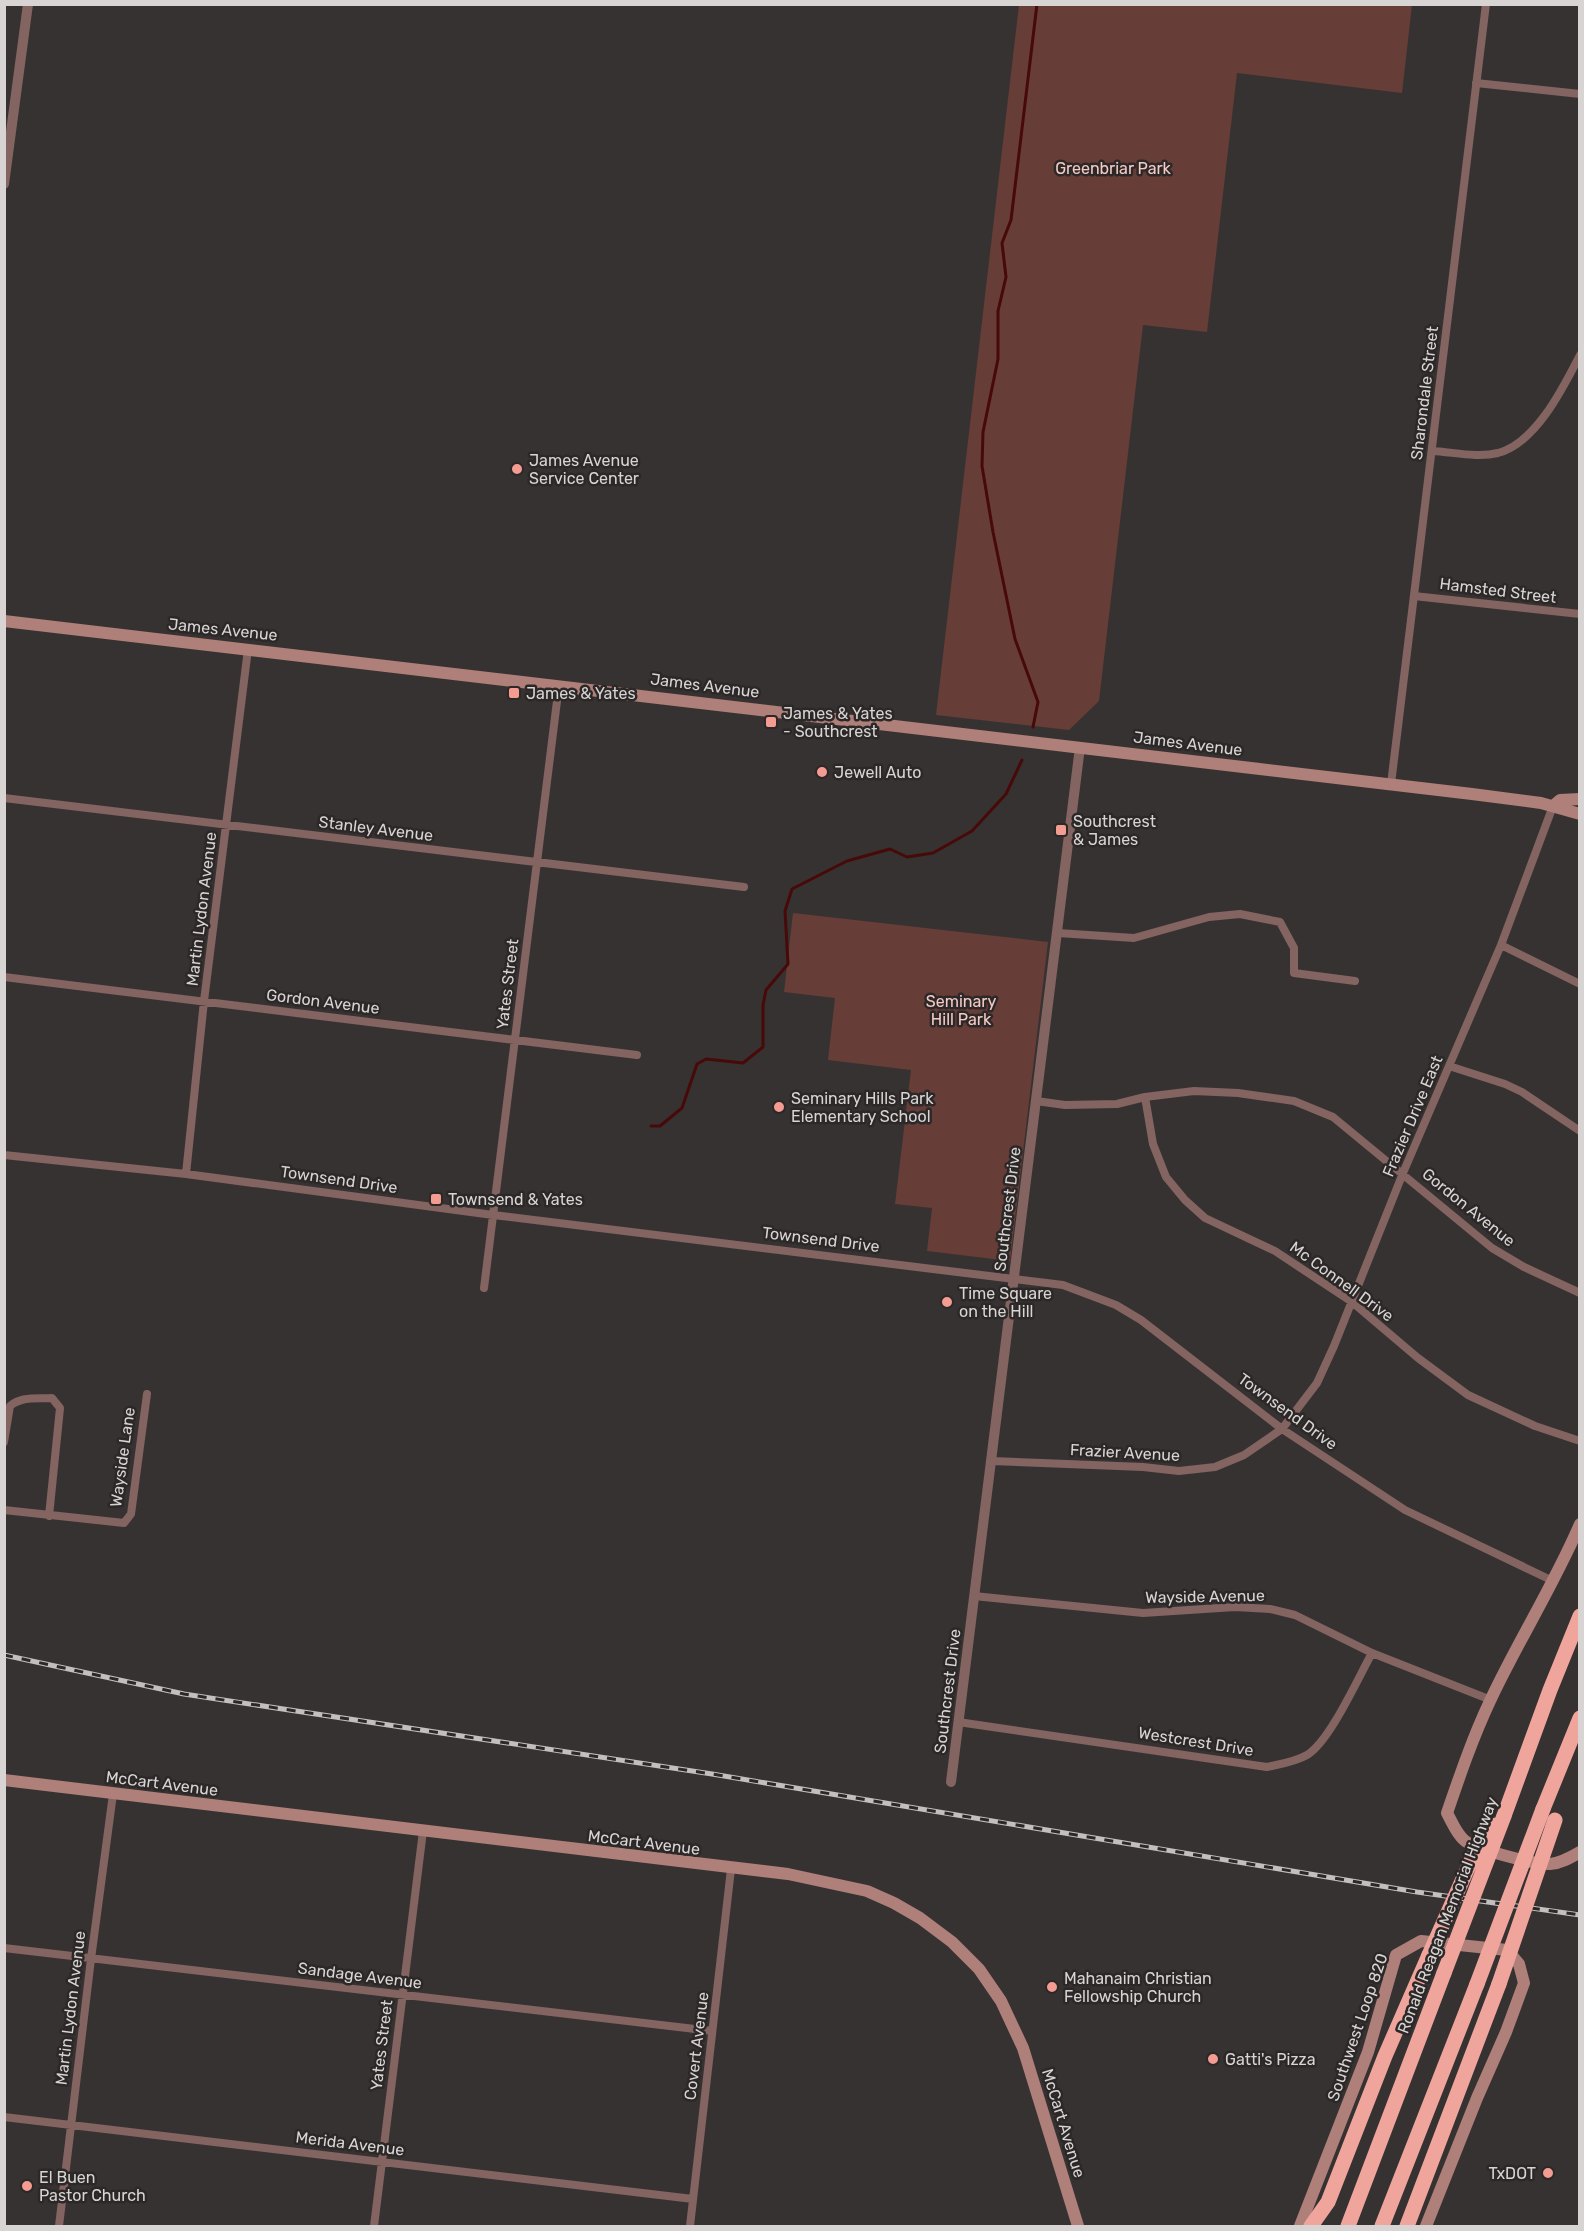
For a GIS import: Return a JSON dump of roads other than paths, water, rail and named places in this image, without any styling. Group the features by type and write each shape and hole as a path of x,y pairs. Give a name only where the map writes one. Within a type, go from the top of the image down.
{"highway":[{"name":"Ronald Reagan Memorial Highway","path":"1348,2226 1550,1690 1580,1617"},
{"path":"1382,2226 1580,1718"},
{"path":"1407,2226 1499,1984 1555,1820 1558,1772"},
{"path":"1311,2226 1328,2202 1385,2056 1474,1852 1504,1816"}],"main road":[{"name":"James Avenue","path":"4,621 1391,784 1553,806 1580,814"},
{"path":"1553,806 1560,800 1580,800"},
{"path":"1580,1524 1491,1700 1447,1813 1465,1841 1494,1852 1548,1864 1571,1859 1580,1852"},
{"name":"McCart Avenue","path":"4,1780 807,1877 867,1891 920,1918 952,1942 979,1969 994,1990 1008,2013 1023,2048 1078,2226"},
{"name":"Southwest Loop 820","path":"1300,2226 1368,2052 1396,1955 1421,1941 1506,1950 1518,1964 1524,1983 1426,2226"}],"street":[{"path":"4,184 28,4"},
{"name":"Sharondale Street","path":"1391,784 1486,4"},
{"path":"1476,83 1580,94"},
{"path":"1432,451 1482,455 1508,449 1532,431 1544,418 1580,355"},
{"name":"Hamsted Street","path":"1414,596 1580,615"},
{"name":"Martin Lydon Avenue","path":"186,1174 204,1001 228,825 248,649"},
{"name":"Yates Street","path":"484,1288 559,685"},
{"name":"Southcrest Drive","path":"951,1782 1080,747"},
{"name":"Stanley Avenue","path":"4,798 744,887"},
{"name":"Frazier Drive East","path":"1282,1429 1317,1383 1403,1173 1501,945 1553,806"},
{"path":"1058,933 1134,938 1209,917 1240,914 1280,922 1294,948 1294,973 1355,981"},
{"path":"1501,945 1580,984"},
{"name":"Gordon Avenue","path":"4,977 637,1055"},
{"path":"1449,1066 1505,1084 1522,1092 1580,1131"},
{"name":"Gordon Avenue","path":"1036,1101 1065,1105 1117,1104 1145,1097 1194,1091 1238,1093 1294,1101 1333,1117 1492,1248 1524,1267 1580,1293"},
{"name":"Mc Connell Drive","path":"1145,1097 1153,1144 1166,1177 1185,1200 1205,1218 1275,1251 1352,1302 1418,1358 1468,1395 1535,1426 1580,1441"},
{"name":"Townsend Drive","path":"4,1155 186,1174 493,1215 1063,1285 1116,1305 1141,1320 1282,1429 1405,1510 1553,1581"},
{"name":"Wayside Lane","path":"50,1516 123,1523 131,1514 147,1394"},
{"path":"4,1442 10,1406 16,1401 27,1398 52,1398 60,1408 50,1516 4,1510"},
{"name":"Frazier Avenue","path":"991,1461 1143,1467 1179,1471 1215,1467 1244,1455 1282,1429"},
{"name":"Wayside Avenue","path":"974,1596 1143,1613 1234,1607 1270,1609 1295,1615 1372,1653 1491,1700"},
{"name":"Westcrest Drive","path":"958,1722 1267,1767 1291,1762 1308,1754 1323,1739 1372,1653"},
{"name":"Martin Lydon Avenue","path":"59,2226 113,1794"},
{"name":"Yates Street","path":"374,2226 423,1831"},
{"name":"Covert Avenue","path":"690,2226 731,1869"},
{"name":"Sandage Avenue","path":"4,1948 712,2031"},
{"name":"Merida Avenue","path":"4,2117 693,2199"}],"waterway":[{"path":"1033,727 1038,702 1015,639 982,466 983,432 998,359 998,311 1006,277 1002,243 1011,220 1037,4"},
{"path":"651,1126 660,1126 682,1108 697,1064 706,1059 743,1063 763,1047 763,1005 766,990 788,964 785,911 792,889 847,861 890,849 907,857 933,853 972,831 1006,794 1022,760"}],"railway":[{"path":"4,1655 184,1694 712,1774 1417,1892 1580,1915"}],"place":[{"name":"James Avenue Service Center","path":"517,469"},
{"name":"James & Yates","path":"514,693"},
{"name":"James & Yates - Southcrest","path":"771,722"},
{"name":"Jewell Auto","path":"822,772"},
{"name":"Southcrest & James","path":"1061,830"},
{"name":"Seminary Hills Park Elementary School","path":"779,1107"},
{"name":"Townsend & Yates","path":"436,1199"},
{"name":"Time Square on the Hill","path":"947,1302"},
{"name":"Mahanaim Christian Fellowship Church","path":"1052,1987"},
{"name":"Gatti's Pizza","path":"1213,2059"},
{"name":"TxDOT","path":"1548,2173"},
{"name":"El Buen Pastor Church","path":"27,2186"}],"park label":[{"name":"Greenbriar Park","path":"1113,168"},
{"name":"Seminary Hill Park","path":"961,1010"}]}
